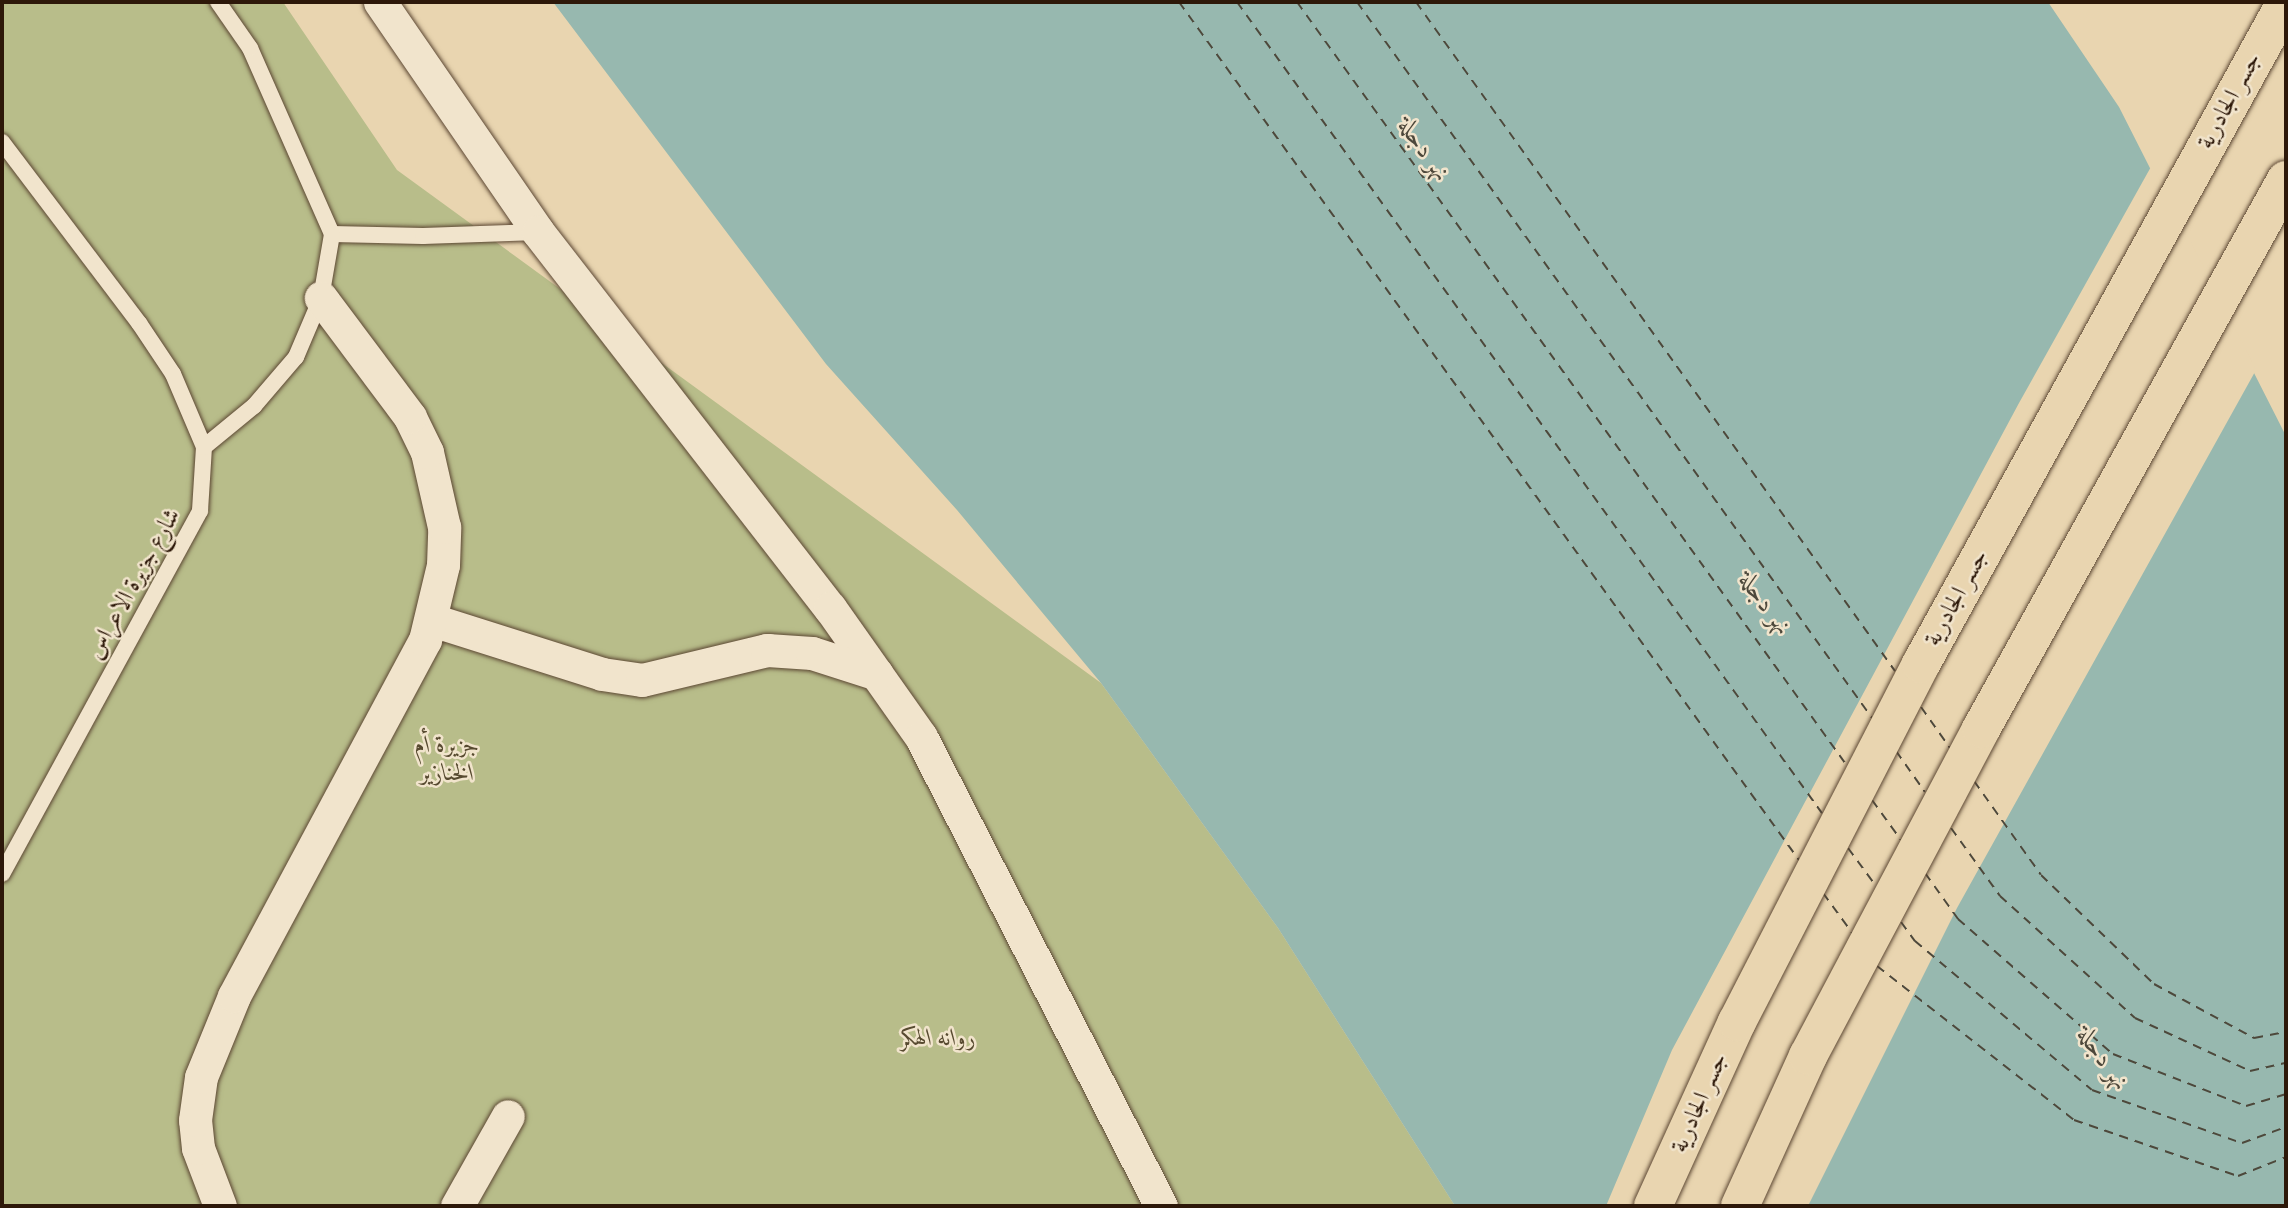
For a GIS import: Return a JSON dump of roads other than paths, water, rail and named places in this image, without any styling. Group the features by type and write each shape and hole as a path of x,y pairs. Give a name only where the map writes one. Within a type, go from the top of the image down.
{"main road":[{"name":"جسر الجادرية","path":"1653,1206 1737,1022 1921,664 2286,2"},
{"path":"1740,1206 1808,1056 1981,729 2286,180"}],"street":[{"path":"380,2 538,232 877,674 921,737 1161,1206"},
{"path":"220,1206 198,1148 195,1120 201,1077 234,996 408,674 432,620 443,565 444,527 427,452 410,417 321,298"},
{"path":"432,620 602,674 642,680 766,650 812,653 877,674"},
{"path":"457,1206 508,1116"}],"lane":[{"path":"204,447 254,405 296,357 321,298 331,234 250,48 219,2"},
{"name":"شارع جزيرة الاعراس","path":"2,142 139,323 173,374 204,447 200,511 2,874"},
{"path":"331,234 423,236 538,232"}],"water":[{"name":"نهر دجلة","path":"553,2 2048,2 2119,107 2286,436 2286,1206 1455,1206 1278,928 1101,683 957,510 826,364"}],"park label":[{"name":"جزيرة أم الخنازير","path":"447,760"},
{"name":"روانه الهكر","path":"938,1039"}]}
